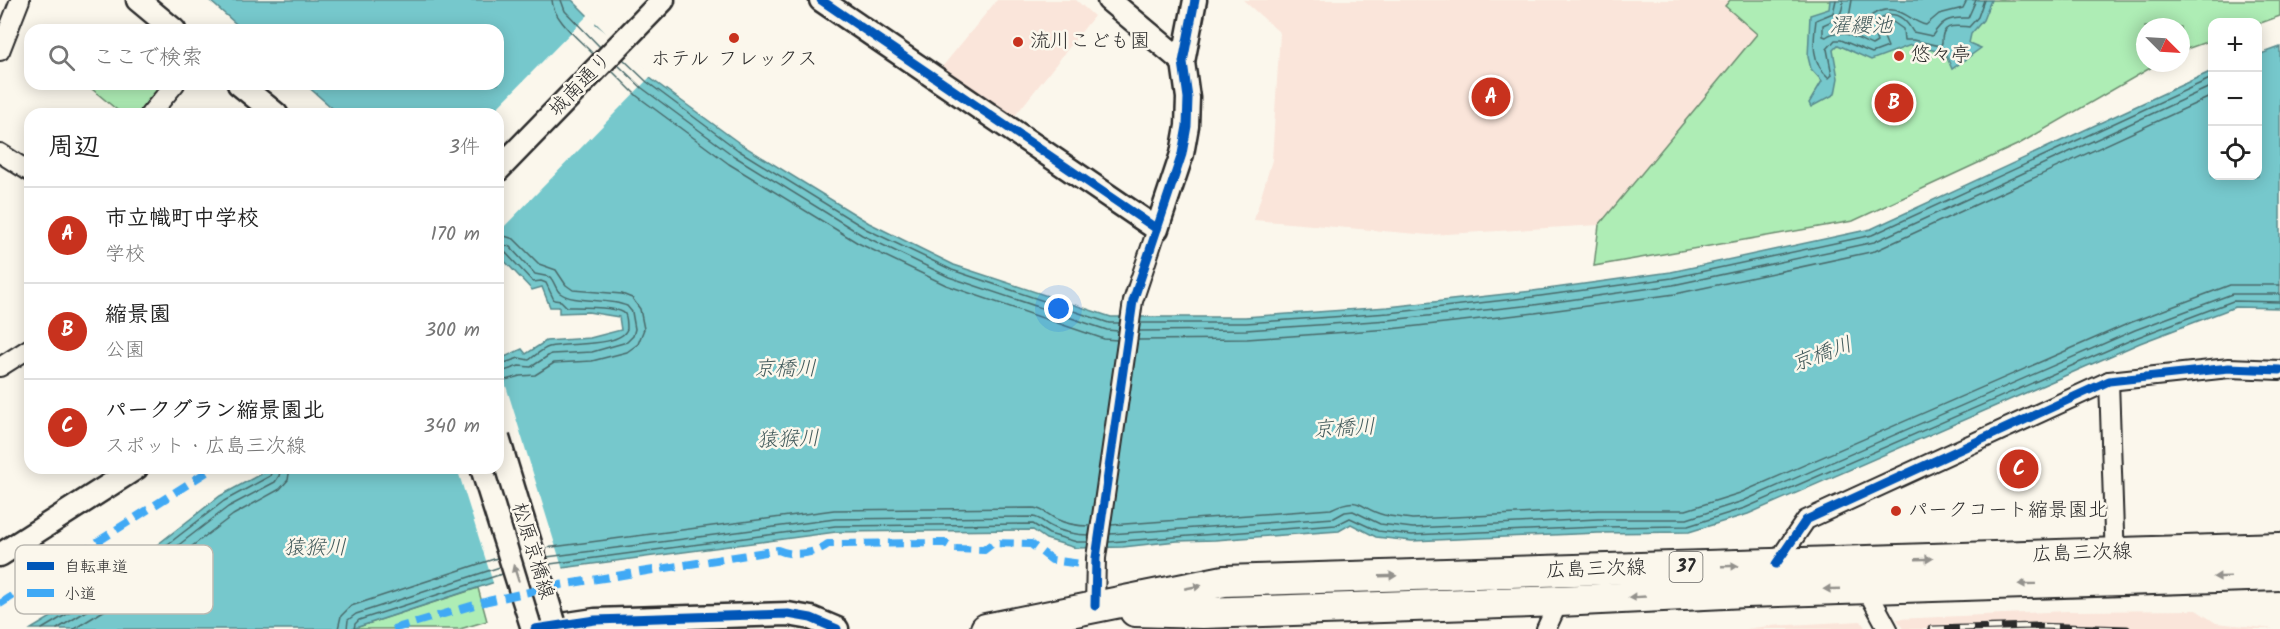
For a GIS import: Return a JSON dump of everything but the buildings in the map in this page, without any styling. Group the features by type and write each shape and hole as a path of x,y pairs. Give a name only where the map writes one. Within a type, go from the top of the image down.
{"main road":[{"name":"広島三次線","path":"1095,606 1203,621 1559,601 1866,588 2116,567 2280,548"},
{"name":"広島三次線","path":"986,629 1224,581 1852,561 2116,567 2280,575"}],"street":[{"path":"0,51 20,0"},
{"path":"138,0 167,24"},
{"name":"城南通り","path":"504,164 663,0"},
{"path":"821,0 1157,229"},
{"path":"1109,0 1183,62"},
{"path":"1095,606 1096,558 1133,301 1182,154 1187,126 1188,98 1183,62 1195,0"},
{"path":"155,108 171,90"},
{"path":"246,90 269,108"},
{"path":"0,153 24,168"},
{"path":"0,367 24,352"},
{"path":"1776,564 1806,520 2109,381 2229,368 2280,370"},
{"path":"2109,381 2116,567"},
{"name":"松原京橋線","path":"504,454 567,627"},
{"path":"1,552 126,474"},
{"name":"松原京橋線","path":"484,474 534,629"},
{"path":"1852,561 1888,629"},
{"path":"1546,629 1559,601"},
{"path":"534,629 567,627 595,620 788,614 811,618 837,629"}],"shaded area":[{"name":"流川こども園","path":"997,0 1076,0 1094,16 1014,117 942,67"},
{"path":"1243,0 1730,0 1725,6 1758,34 1599,225 1429,235 1254,220 1272,160 1280,33"},
{"path":"2196,610 2216,623 2274,629 1903,629 1897,619 2068,611"},
{"path":"1861,621 1866,629 1746,629 1769,626"}],"green space":[{"path":"1730,0 2280,0 2280,16 2262,23 2262,18 2208,18 2208,41 2190,48 2190,18 2136,18 2136,72 2143,72 2019,144 1853,221 1594,266 1599,225 1757,34 1725,6"},
{"path":"93,90 158,90 143,108 115,108"},
{"path":"478,588 487,621 460,629 352,629"}],"water":[{"name":"京橋川","path":"209,0 572,0 650,78 742,145 869,223 954,265 1111,317 1245,317 1388,307 1533,291 1671,272 1871,229 2208,73 2208,180 2262,180 2262,54 2280,47 2280,308 2235,307 2140,343 1748,514 1689,532 1598,533 1412,541 1376,537 1351,524 1339,531 1177,541 1123,547 1076,548 1046,539 1033,530 836,532 562,568 501,580 352,629 31,629 56,614 213,614 213,545 157,545 220,496 261,474 504,474 504,357 522,349 526,354 546,341 590,338 621,330 619,317 588,312 559,313 559,307 550,307 542,287 532,290 504,260 504,108 332,108 312,90 504,90 504,24 236,24"},
{"name":"濯纓池","path":"1830,0 1991,0 1983,20 1971,34 1969,43 1981,48 1952,69 1945,53 1911,45 1871,60 1838,45 1833,50 1838,78 1835,94 1811,107 1809,103 1822,81 1811,69 1808,57 1810,15 1829,9"}],"pier":[{"path":"589,14 596,21 595,24 617,41 652,75 504,227 504,108 497,108"},
{"path":"504,379 563,570 494,586 459,474 504,474"}],"railway":[{"path":"1931,629 2035,626 2127,629"}],"marked path":[{"path":"92,545 204,474"},
{"path":"393,629 488,601 560,585 778,550 804,553 828,544 945,543 955,549 984,550 993,543 1031,544 1052,560 1081,564"},
{"path":"0,604 15,594"}],"cycle path":[{"path":"821,0 1157,229"},
{"path":"1095,606 1096,558 1133,301 1182,154 1187,126 1188,98 1183,62 1195,0"},
{"path":"1776,564 1806,520 2109,381 2229,368 2280,370"},
{"path":"535,629 595,620 788,614 811,618 837,629"}],"place":[{"name":"ホテル フレックス","path":"734,38"},
{"name":"流川こども園","path":"1018,42"},
{"name":"悠々亭","path":"1899,56"},
{"name":"市立幟町中学校","path":"1491,97"},
{"name":"縮景園","path":"1894,103"},
{"name":"パークグラン縮景園北","path":"2019,469"},
{"name":"パークコート縮景園北","path":"1896,511"}],"water label":[{"name":"猿猴川","path":"788,440"},
{"name":"猿猴川","path":"315,548"}]}
